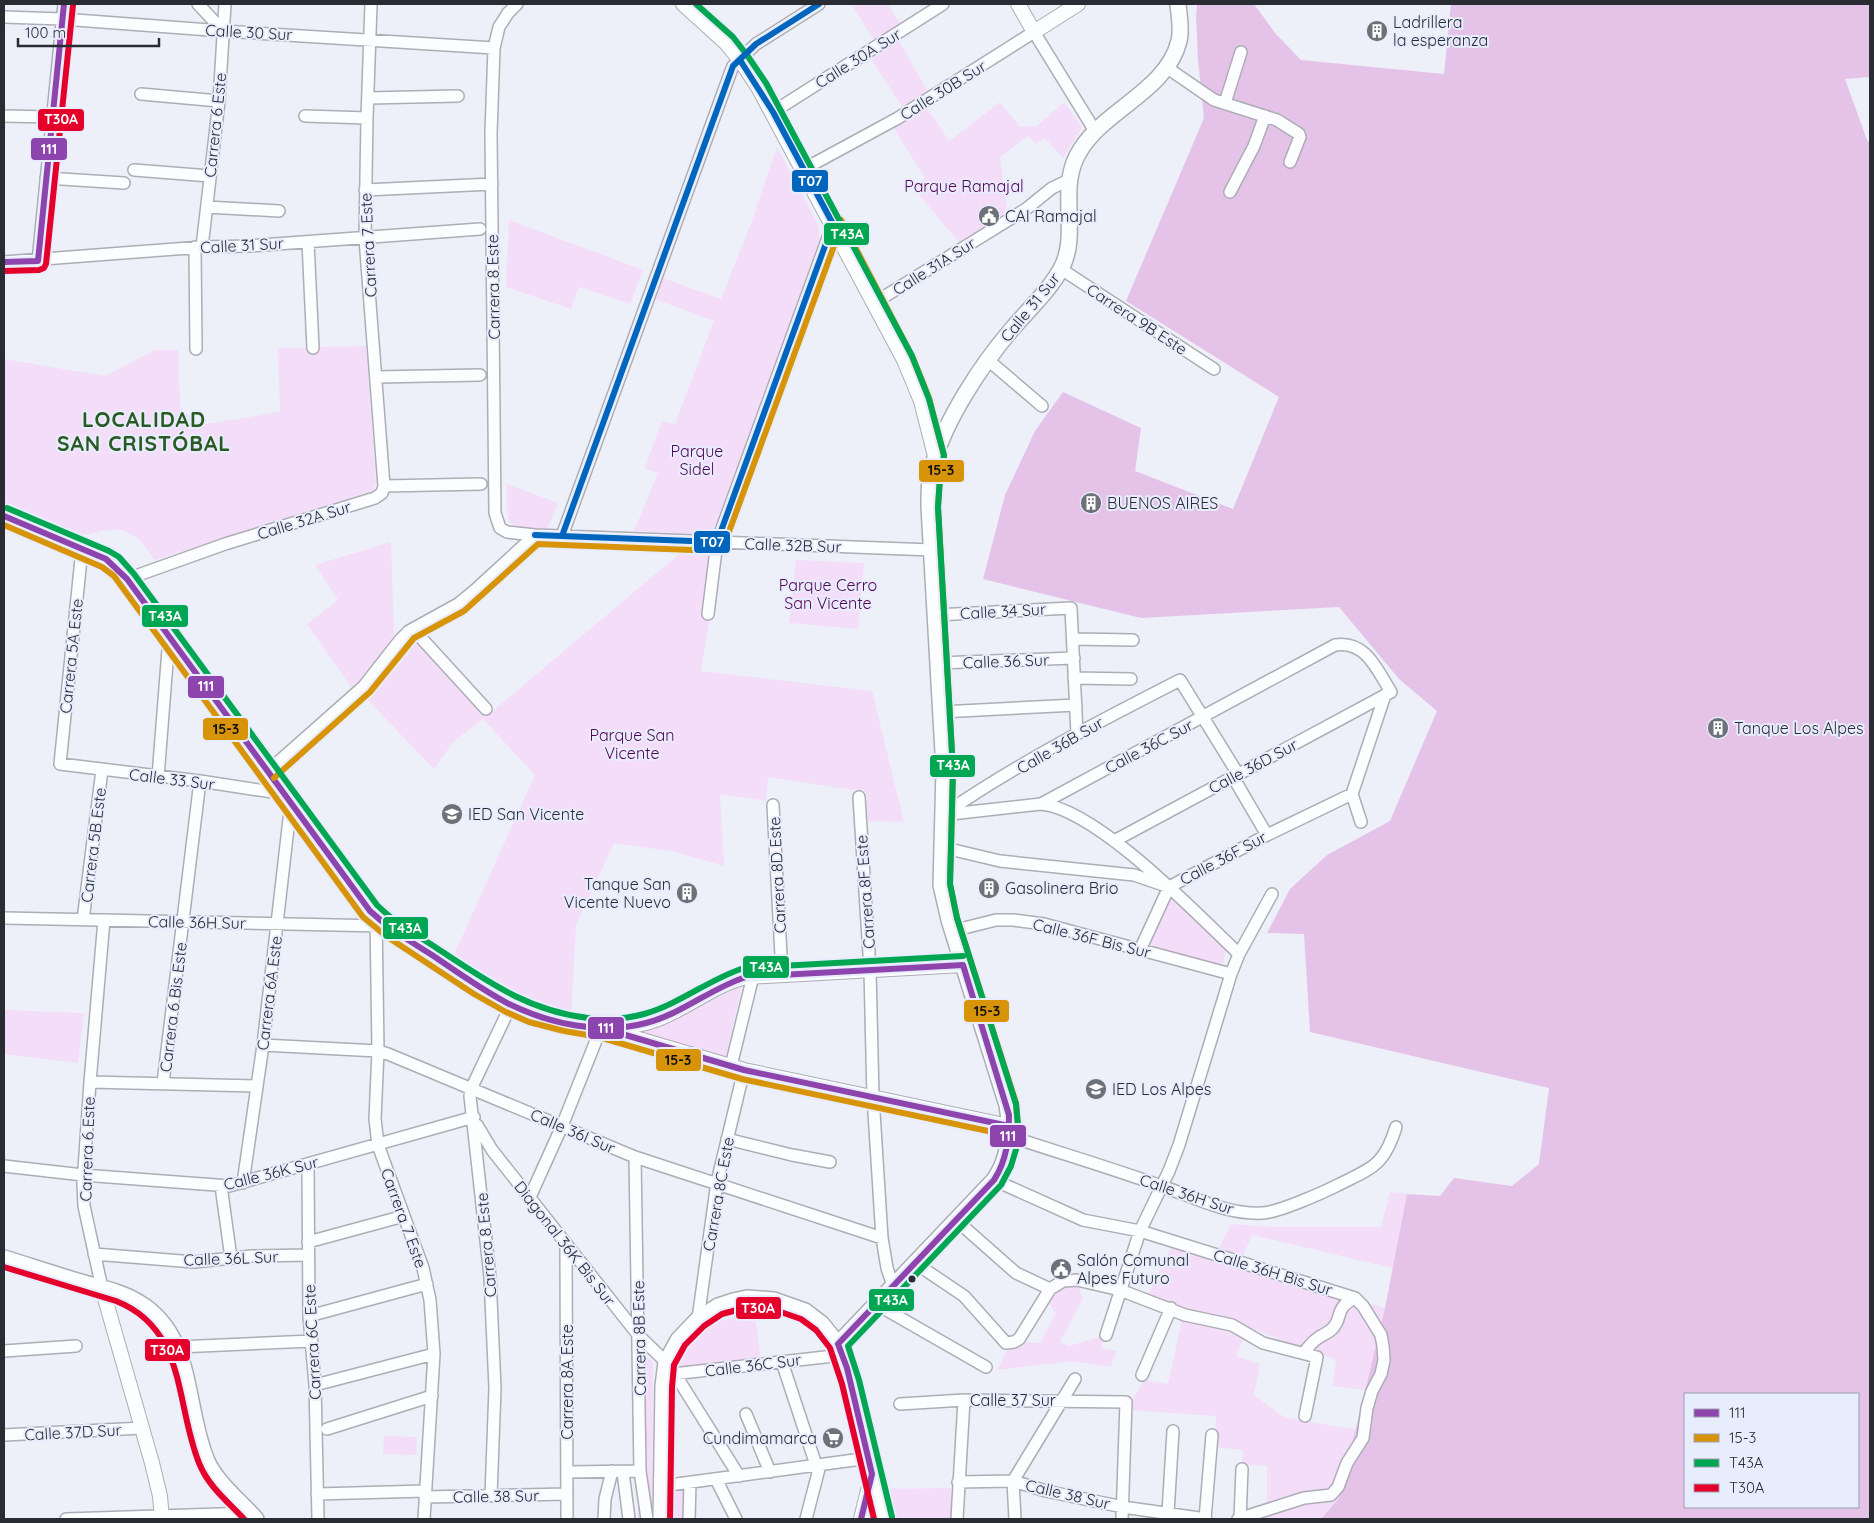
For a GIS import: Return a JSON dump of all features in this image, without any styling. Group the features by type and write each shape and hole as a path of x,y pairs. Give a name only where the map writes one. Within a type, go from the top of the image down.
{"main road":[{"name":"Calle 31 Sur","path":"1009,1131 1007,1105 952,931 941,885 944,770 929,491 935,456 958,406 988,360 1061,269 1068,247 1069,180 1075,158 1095,131 1154,82 1166,68 1179,41 1178,4"},
{"path":"840,1350 876,1304 994,1180 1003,1162 1009,1131"},
{"path":"4,1258 125,1296 145,1307 164,1324 176,1343 208,1462 217,1476 253,1516"},
{"path":"661,1519 668,1370 678,1340 698,1318 718,1306 747,1298 774,1300 796,1307 814,1316 840,1350 883,1519"}],"street":[{"path":"38,260 64,4"},
{"path":"198,4 223,31"},
{"name":"Carrera 6 Este","path":"196,349 199,247 207,206 220,101 225,4"},
{"name":"Carrera 7 Este","path":"371,4 365,238 384,486"},
{"name":"Carrera 8 Este","path":"517,4 508,13 496,35 494,48 492,184 495,513 498,524 503,530 535,535"},
{"path":"683,4 726,43 740,60 773,112 904,360 918,392 935,456"},
{"path":"562,536 731,71 756,44 819,4"},
{"name":"Calle 30A Sur","path":"773,112 942,4"},
{"path":"1018,4 1095,131"},
{"name":"Calle 30B Sur","path":"804,169 898,118 1078,4"},
{"name":"Calle 30 Sur","path":"4,17 62,19 494,48"},
{"path":"1225,104 1241,52"},
{"path":"1166,68 1214,100 1277,120 1299,134 1300,137 1290,162"},
{"path":"141,94 220,101"},
{"path":"368,98 458,96"},
{"path":"4,116 52,117"},
{"path":"305,116 367,118"},
{"path":"1230,192 1254,146 1265,116"},
{"path":"134,170 210,176"},
{"path":"46,178 124,183"},
{"name":"Calle 31A Sur","path":"874,303 1026,209 1052,188 1069,180"},
{"path":"366,190 492,184"},
{"path":"207,206 279,211"},
{"path":"708,614 717,542 833,224"},
{"name":"Calle 31 Sur","path":"4,262 480,229"},
{"path":"308,242 313,348"},
{"name":"Carrera 9B Este","path":"1061,269 1214,369"},
{"path":"988,360 1042,406"},
{"path":"376,377 480,375"},
{"path":"384,486 481,484"},
{"name":"Calle 32A Sur","path":"127,579 225,544 375,498 382,493 384,486"},
{"path":"4,516 114,564 288,798 376,921"},
{"path":"268,771 364,686 400,640 413,629 458,604 535,535"},
{"name":"Calle 32B Sur","path":"535,535 932,550"},
{"name":"Carrera 5A Este","path":"60,764 82,549"},
{"name":"Calle 34 Sur","path":"936,615 1071,608 1073,638"},
{"path":"413,629 486,709"},
{"path":"158,777 169,637"},
{"path":"1077,734 1073,638 1133,640"},
{"name":"Calle 36C Sur","path":"942,815 1041,804 1330,647 1346,644 1356,647 1365,653 1388,693"},
{"name":"Calle 36 Sur","path":"938,663 1074,658"},
{"path":"1074,678 1131,679"},
{"name":"Calle 36B Sur","path":"942,815 968,797 1077,734 1180,680 1203,717"},
{"path":"1362,822 1352,794 1388,693"},
{"name":"Calle 36D Sur","path":"1114,840 1388,693"},
{"path":"941,712 1076,704"},
{"path":"1203,717 1267,835"},
{"name":"Calle 33 Sur","path":"60,764 200,782 288,798"},
{"name":"Carrera 5B Este","path":"84,920 102,770"},
{"name":"Carrera 6 Bis Este","path":"163,1083 200,782"},
{"name":"Calle 36F Sur","path":"941,846 1000,861 1134,875 1169,887 1267,835 1352,794"},
{"name":"Carrera 8F Este","path":"859,797 870,970 873,1097 882,1238 887,1268 893,1286"},
{"name":"Carrera 6A Este","path":"242,1183 263,1045 278,924 288,798"},
{"path":"1041,804 1056,806 1070,812 1114,840 1169,887 1239,954"},
{"name":"Carrera 8D Este","path":"773,805 782,974"},
{"path":"1140,950 1169,887"},
{"path":"1106,1335 1140,1231 1179,1145 1231,974 1239,954 1272,894"},
{"name":"Calle 36H Sur","path":"4,918 278,924 376,921 390,927 473,983 511,1005 563,1022 601,1028 737,1068 873,1097 1009,1131 1219,1208 1241,1212 1264,1213 1327,1190 1375,1166 1390,1148 1396,1127"},
{"name":"Carrera 6 Este","path":"104,920 83,1175 84,1206 107,1310 143,1428 160,1496 162,1517"},
{"name":"Calle 36F Bis Sur","path":"952,931 996,920 1013,920 1063,928 1231,974"},
{"name":"Carrera 7 Este","path":"376,921 378,1051 375,1119 378,1145 424,1268 430,1300 434,1354 424,1519"},
{"path":"530,1197 562,1126 601,1028 630,1026 658,1019 727,982 753,976 963,965"},
{"name":"Carrera 8C Este","path":"698,1318 717,1182 727,1139 753,976"},
{"path":"471,1089 511,1005"},
{"name":"Calle 36I Sur","path":"263,1045 378,1051 635,1156 882,1238"},
{"path":"90,1082 257,1086"},
{"name":"Carrera 8 Este","path":"471,1089 471,1104 474,1117 490,1277 494,1370 491,1496"},
{"name":"Calle 36K Sur","path":"4,1166 83,1175 221,1186 242,1183 474,1117"},
{"name":"Diagonal 36K Bis Sur","path":"474,1117 492,1150 668,1370 739,1476"},
{"path":"727,1139 830,1162"},
{"name":"Carrera 8B Este","path":"635,1156 640,1472 647,1519"},
{"name":"Carrera 6C Este","path":"308,1164 309,1316 315,1385 318,1519"},
{"name":"Calle 36H Bis Sur","path":"994,1180 1083,1220 1140,1231 1355,1298"},
{"path":"221,1186 231,1258"},
{"path":"308,1242 404,1216"},
{"path":"956,1220 1016,1273 1050,1289"},
{"name":"Carrera 8A Este","path":"566,1244 568,1519"},
{"name":"Calle 36L Sur","path":"94,1254 194,1262 252,1256 308,1255"},
{"path":"916,1262 964,1296 1006,1343 1019,1339 1050,1289 1063,1281 1077,1280 1120,1290 1171,1308 1185,1315 1232,1325 1263,1343 1317,1357 1305,1416"},
{"path":"309,1316 427,1284"},
{"path":"1242,1469 1239,1519 1304,1498 1331,1495 1338,1487 1347,1463 1363,1438 1367,1408 1372,1391 1381,1374 1384,1360 1383,1346 1380,1335 1363,1306 1355,1298 1345,1303 1339,1311 1332,1330 1317,1338 1304,1353"},
{"path":"876,1304 986,1367"},
{"path":"1142,1375 1171,1308"},
{"path":"176,1343 312,1341"},
{"path":"4,1351 76,1346"},
{"name":"Calle 36C Sur","path":"668,1370 782,1362 840,1350"},
{"path":"315,1385 434,1354"},
{"path":"782,1362 818,1465 806,1519"},
{"path":"1015,1519 1014,1481 1075,1379"},
{"path":"327,1429 432,1396"},
{"path":"957,1519 964,1400"},
{"name":"Calle 37 Sur","path":"900,1404 964,1400 1126,1402 1123,1507"},
{"path":"746,1414 770,1472"},
{"name":"Calle 37D Sur","path":"4,1435 143,1428"},
{"path":"1168,1513 1173,1431"},
{"path":"1206,1519 1212,1435"},
{"path":"662,1486 869,1458"},
{"path":"604,1519 605,1499 618,1471"},
{"path":"618,1471 629,1519"},
{"path":"567,1472 640,1472"},
{"path":"861,1519 872,1474"},
{"path":"716,1479 736,1519"},
{"name":"Calle 38 Sur","path":"958,1482 1014,1481 1046,1491 1123,1507 1206,1519"},
{"path":"689,1519 690,1482"},
{"name":"Calle 38 Sur","path":"317,1494 491,1496 567,1494"},
{"path":"1122,1519 1123,1507"},
{"path":"66,1519 253,1516"}],"green space":[{"name":"Parque Ramajal","path":"851,4 888,4 903,29 895,34 928,92 920,97 949,141 1000,102 1020,127 1037,126 1064,102 1082,128 1063,158 1045,138 1036,144 1028,136 1000,157 1008,216 960,244 913,187 925,178 893,127 909,117 871,59 882,52"},
{"name":"Parque Sidel","path":"777,147 818,225 820,238 757,423 712,532 707,535 634,531 658,473 645,468 662,421 675,424 714,321 652,298 660,277 721,299 752,221"},
{"path":"509,220 643,270 630,304 579,287 571,309 506,287"},
{"path":"366,346 376,483 373,491 155,560 138,538 122,530 106,530 73,538 4,509 4,359 105,376 155,350 178,350 180,408 200,425 280,412 278,348"},
{"path":"507,484 558,503 546,529 520,528 511,523 507,513"},
{"path":"391,542 394,635 372,671 351,687 307,624 338,600 315,565"},
{"name":"Parque San Vicente","path":"684,550 712,552 710,614 701,671 872,691 904,822 868,821 866,792 768,777 766,801 720,794 724,866 671,851 614,843 576,925 571,1016 507,992 453,957 535,775 483,719 453,742 434,769 363,695 382,675 412,636 488,715"},
{"name":"Parque Cerro San Vicente","path":"796,560 864,563 858,629 789,623"},
{"path":"1171,898 1226,950 1222,967 1147,945"},
{"path":"742,985 725,1060 633,1034 666,1023"},
{"path":"4,1010 84,1013 78,1063 4,1054"},
{"path":"1390,1192 1407,1194 1393,1268 1252,1235 1239,1265 1385,1308 1365,1390 1333,1386 1336,1360 1248,1327 1236,1356 1260,1364 1254,1395 1284,1417 1356,1430 1339,1498 1321,1519 1257,1519 1267,1516 1267,1466 1242,1465 1243,1450 1215,1447 1216,1416 1127,1410 1144,1380 1168,1384 1184,1310 1148,1294 1172,1245 1214,1259 1231,1224 1270,1227 1381,1227"},
{"path":"1078,1284 1083,1299 1060,1342 1069,1346 1106,1335 1101,1348 1116,1351 1111,1367 1072,1361 997,1370 1009,1347 1022,1342 1040,1343 1056,1313 1048,1302 1051,1297 1060,1288"},
{"path":"755,1314 761,1361 675,1371 688,1345 704,1329 726,1319"},
{"path":"635,1346 653,1362 652,1519 638,1519"},
{"path":"384,1436 417,1437 416,1455 383,1454"},
{"path":"951,1488 952,1519 889,1519 882,1489"},
{"path":"689,1489 689,1519 666,1519 666,1491"}],"shaded area":[{"path":"1197,4 1254,4 1275,33 1301,60 1444,74 1451,4 1870,4 1870,77 1845,79 1867,140 1870,143 1870,1519 1321,1519 1339,1498 1385,1308 1407,1194 1440,1196 1454,1178 1512,1186 1539,1164 1549,1088 1310,1032 1304,934 1267,933 1290,889 1327,855 1390,821 1437,711 1399,679 1339,607 1141,618 983,579 1005,495 1035,431 1063,392 1141,428 1135,471 1233,509 1279,397 1126,301 1204,118 1198,60"}],"transit line":[{"name":"111","path":"4,262 38,261 64,4"},
{"name":"T43A","path":"696,4 733,37 766,83 912,356 929,399 944,455 938,507 953,770 950,884 957,918 1016,1104 1017,1146 1011,1166 1001,1185 848,1346 859,1380 892,1517"},
{"name":"T07","path":"562,536 733,66 756,44 819,4"},
{"name":"T30A","path":"4,271 39,270 44,268 46,264 73,5"},
{"name":"T07","path":"535,535 717,542 833,224 773,112 740,60"},
{"name":"15-3","path":"4,525 102,567 114,576 363,917 386,936 474,994 506,1012 529,1022 599,1037 742,1079 1007,1135 1012,1134 1018,1127 1016,1103 957,918 950,884 953,770 938,507 944,456 929,398 912,356 841,220"},
{"name":"15-3","path":"274,778 370,692 414,638 464,611 538,544 717,551 723,548 841,227"},
{"name":"T43A","path":"7,508 119,557 134,574 377,905 399,923 491,983 527,1002 546,1009 588,1018 623,1018 657,1010 719,978 744,968 963,956"},
{"name":"111","path":"4,516 106,559 127,579 370,911 385,924 479,987 509,1004 558,1022 576,1026 611,1028 646,1023 659,1019 746,977 963,965 1009,1115 1008,1140 1002,1165 994,1180 838,1344"},
{"name":"111","path":"612,1031 744,1070 1009,1126"},
{"name":"T30A","path":"4,1267 116,1301 139,1314 156,1330 167,1349 175,1370 191,1440 199,1463 219,1493 244,1519"},
{"name":"T30A","path":"670,1519 674,1365 685,1345 704,1326 722,1314 748,1307 772,1309 801,1319 816,1330 830,1348 842,1384 874,1519"},
{"name":"111","path":"838,1344 847,1368 872,1474"},
{"name":"111","path":"861,1519 872,1474"}],"place":[{"name":"Ladrillera la esperanza","path":"1377,31"},
{"name":"CAI Ramajal","path":"989,216"},
{"name":"BUENOS AIRES","path":"1091,503"},
{"name":"Tanque Los Alpes","path":"1718,728"},
{"name":"IED San Vicente","path":"452,814"},
{"name":"Gasolinera Brio","path":"989,888"},
{"name":"Tanque San Vicente Nuevo","path":"687,893"},
{"name":"IED Los Alpes","path":"1096,1089"},
{"name":"Salón Comunal Alpes Futuro","path":"1061,1269"},
{"name":"Cundimamarca","path":"833,1438"}],"district":[{"name":"LOCALIDAD SAN CRISTÓBAL","path":"144,431"}]}
